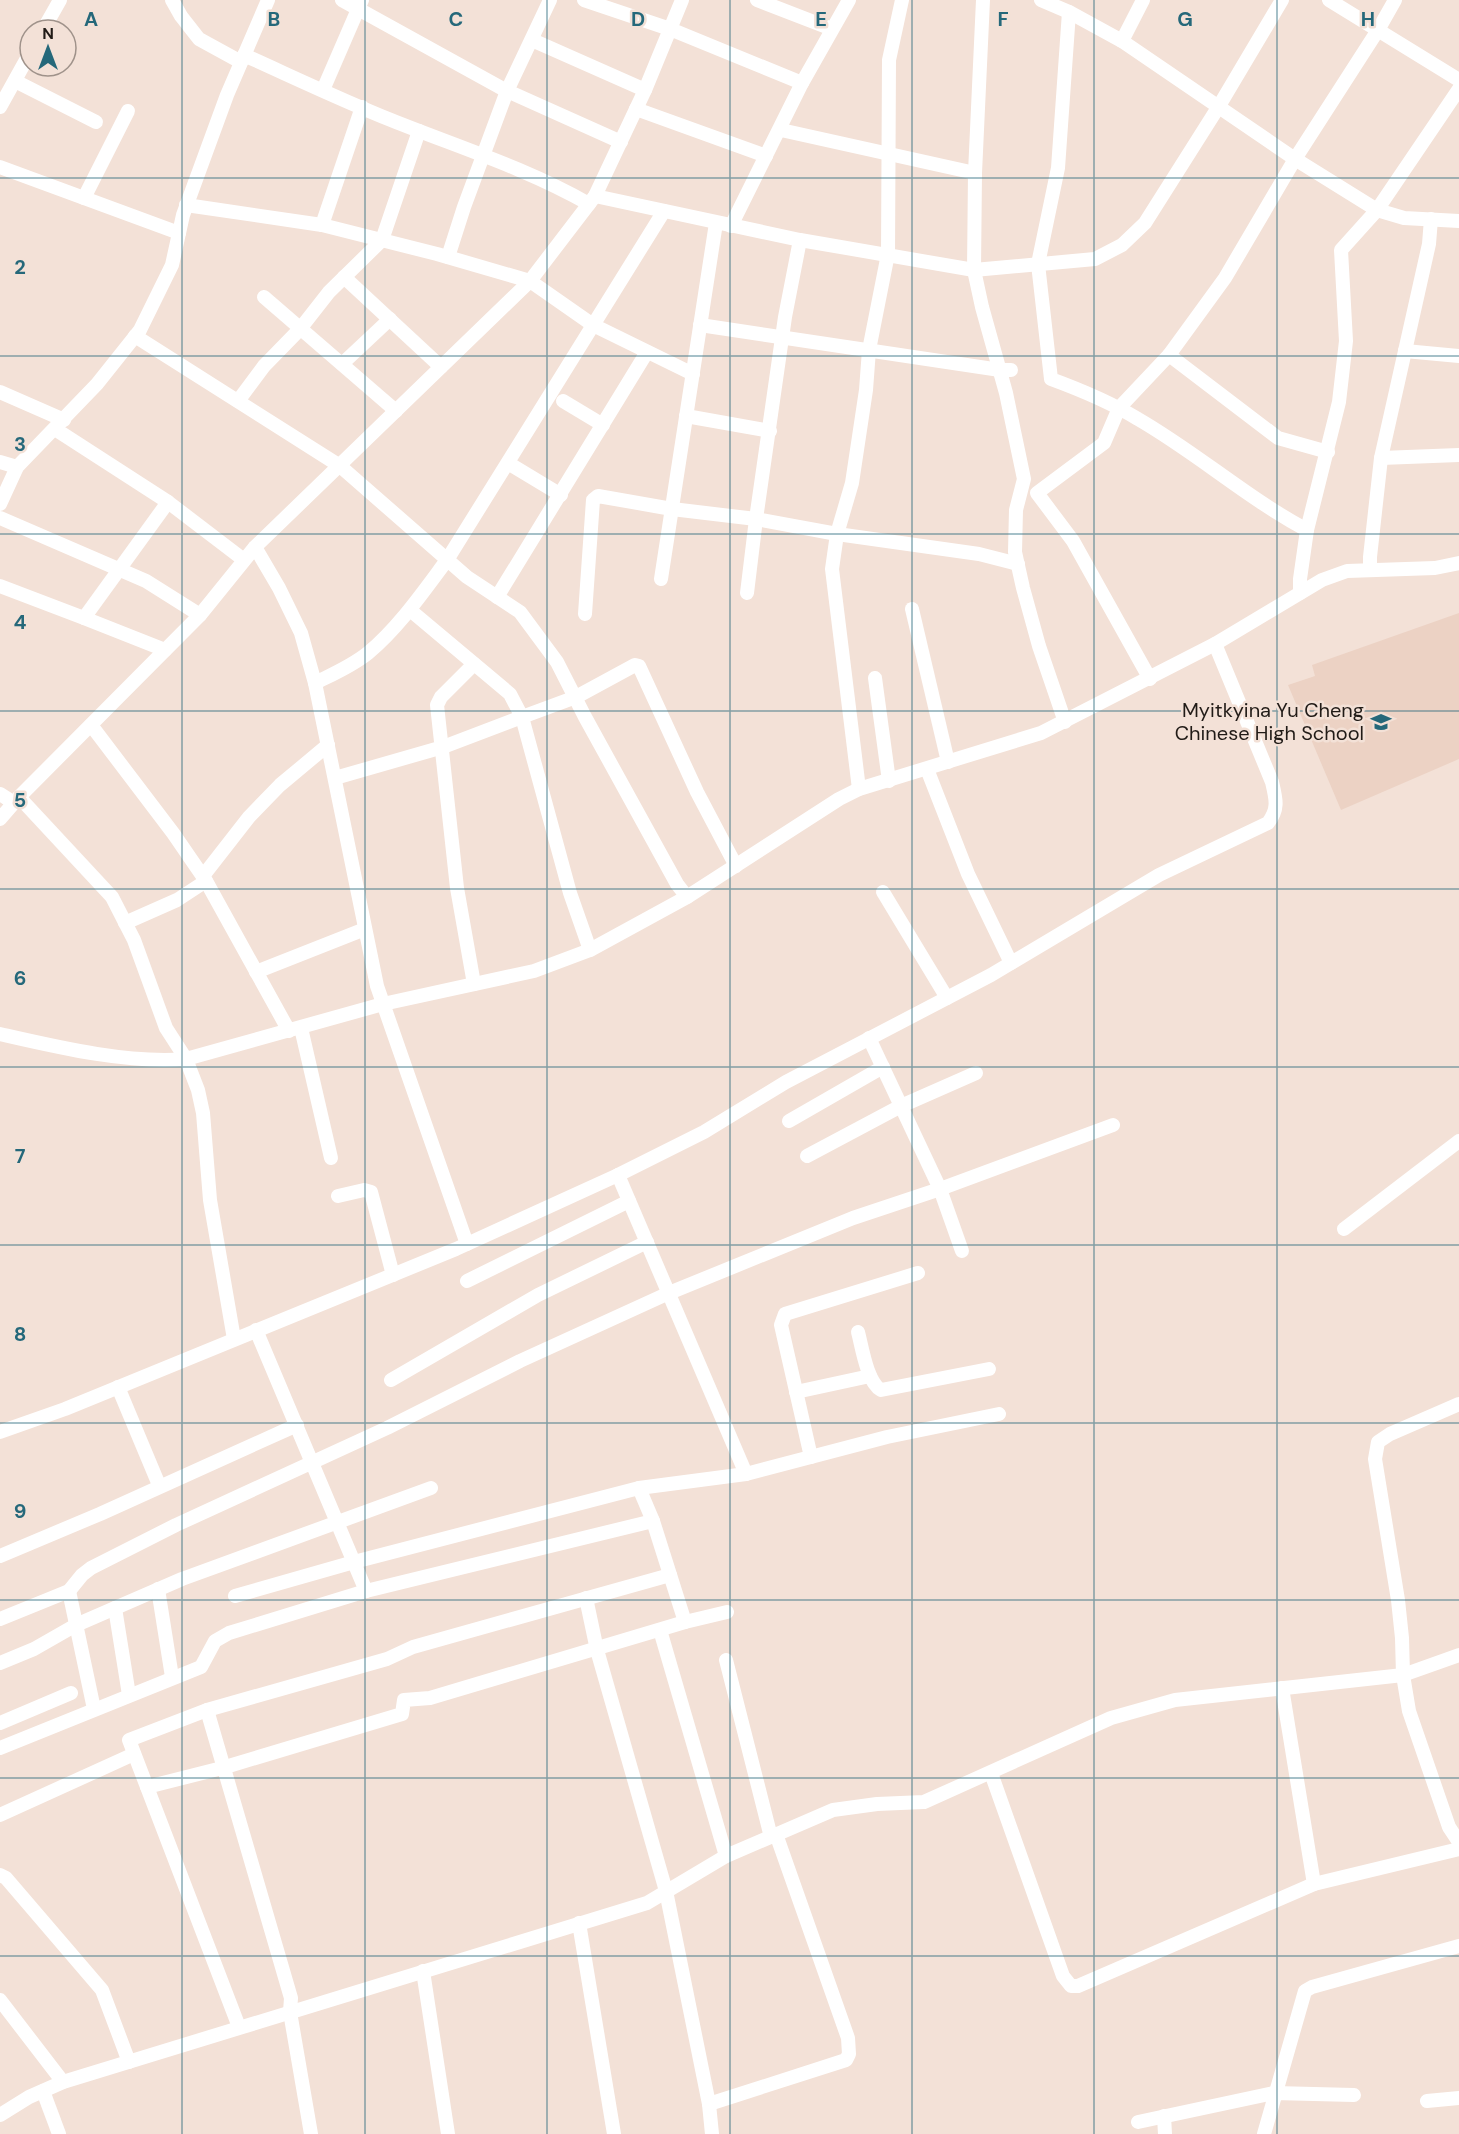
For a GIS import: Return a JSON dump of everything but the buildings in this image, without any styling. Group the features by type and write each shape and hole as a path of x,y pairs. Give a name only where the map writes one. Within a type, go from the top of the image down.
{"street":[{"path":"50,18 60,0"},
{"path":"172,0 199,39 362,107 484,154 570,194 800,240 974,270 1095,259 1122,245 1145,223 1219,106 1282,0"},
{"path":"0,504 17,467 98,384 135,336 172,265 186,205 227,95 268,0"},
{"path":"342,0 360,5 507,91 621,141"},
{"path":"448,257 507,91 550,0"},
{"path":"584,0 670,29 802,83"},
{"path":"0,819 200,615 255,547 530,281 592,200 645,90 682,0"},
{"path":"757,0 832,29"},
{"path":"731,226 781,130 802,83 849,0"},
{"path":"859,789 832,569 837,534 852,483 866,390 869,350 888,254 889,60 902,0"},
{"path":"983,0 975,173 974,270 1005,370 1024,479 1016,510 1015,552 1040,646 1065,722"},
{"path":"1041,0 1069,12 1122,41 1295,159 1377,210 1404,218 1459,221"},
{"path":"1122,41 1143,0"},
{"path":"1329,0 1459,80"},
{"path":"1150,678 1073,541 1037,493 1104,443 1119,408 1169,355 1225,278 1295,159 1395,0"},
{"path":"323,90 360,5"},
{"path":"1069,12 1058,168 1038,264 1051,379 1083,390 1119,408 1166,436 1281,516 1307,530"},
{"path":"532,40 645,90"},
{"path":"0,107 18,75"},
{"path":"15,81 96,122"},
{"path":"1300,593 1307,530 1339,402 1346,341 1341,250 1377,210 1459,89"},
{"path":"322,225 362,107"},
{"path":"636,109 766,156"},
{"path":"84,198 128,111"},
{"path":"238,401 264,366 300,329 329,292 382,240 419,130"},
{"path":"781,130 975,173"},
{"path":"0,167 179,233"},
{"path":"186,205 322,225 448,257 530,281 593,325 693,374"},
{"path":"315,683 351,665 369,652 410,609 447,560 664,212"},
{"path":"1370,570 1381,458 1429,244 1431,219"},
{"path":"661,579 716,223"},
{"path":"747,593 783,336 800,240"},
{"path":"344,277 441,367"},
{"path":"264,297 396,411"},
{"path":"342,364 390,319"},
{"path":"700,325 1005,370"},
{"path":"135,336 340,466 467,577 520,612 557,662 604,753 677,884 687,897"},
{"path":"1405,351 1459,356"},
{"path":"497,597 647,352"},
{"path":"1169,355 1278,438 1328,452"},
{"path":"0,392 59,424 244,560"},
{"path":"562,401 603,425"},
{"path":"686,416 770,431"},
{"path":"1381,458 1459,455"},
{"path":"0,462 17,467"},
{"path":"508,463 561,495"},
{"path":"585,614 593,500 598,496 979,554 1018,564"},
{"path":"84,618 168,502"},
{"path":"0,518 146,581 200,615"},
{"path":"255,547 279,588 301,633 315,683 365,930 383,1004 467,1244"},
{"path":"0,1034 61,1048 161,1062 186,1059 383,1004 534,971 590,950 687,897 839,799 859,789 1041,733 1215,644 1322,580 1347,571 1435,568 1459,563"},
{"path":"0,586 165,650"},
{"path":"410,609 510,694 522,717 570,893 590,950"},
{"path":"912,609 948,762"},
{"path":"0,1432 65,1409 393,1275 618,1175 704,1132 786,1082 1011,963 1159,875 1268,824 1275,814 1276,800 1272,782 1215,644"},
{"path":"474,664 441,697 437,705 457,888 474,984"},
{"path":"335,778 443,747 576,697 635,665 639,666 697,792 736,866"},
{"path":"875,678 889,781"},
{"path":"91,725 173,833 204,879 256,972 295,1029 331,1158"},
{"path":"125,923 162,907 204,879 249,817 280,785 328,745"},
{"path":"927,769 968,874 1011,963"},
{"path":"0,794 17,800 112,897 134,940 166,1028 186,1059 198,1090 203,1113 210,1200 234,1339"},
{"path":"883,891 947,998"},
{"path":"256,972 365,930"},
{"path":"869,1038 940,1189 962,1251"},
{"path":"789,1121 883,1066"},
{"path":"807,1156 901,1106 976,1073"},
{"path":"0,1620 69,1591 82,1575 91,1569 176,1526 387,1428 520,1361 669,1293 853,1218 940,1189 1113,1125"},
{"path":"1344,1229 1459,1141"},
{"path":"618,1175 746,1474"},
{"path":"338,1196 364,1190 371,1192 393,1275"},
{"path":"467,1281 629,1201"},
{"path":"391,1380 538,1294 647,1242"},
{"path":"811,1457 781,1325 785,1314 918,1273"},
{"path":"256,1330 366,1591"},
{"path":"858,1332 870,1376 876,1387 881,1390 989,1369"},
{"path":"796,1392 870,1376"},
{"path":"118,1387 159,1485"},
{"path":"1459,1404 1390,1434 1378,1442 1375,1459 1398,1600 1403,1675 1409,1711 1449,1827 1459,1842"},
{"path":"235,1596 354,1562 639,1488 746,1474 887,1437 999,1414"},
{"path":"0,1556 100,1514 159,1485 297,1425"},
{"path":"0,1663 34,1649 76,1625 158,1590 431,1488"},
{"path":"639,1488 653,1521 685,1622"},
{"path":"0,1748 201,1667 215,1641 229,1633 366,1591 653,1521"},
{"path":"239,2027 129,1740 207,1710 387,1659 413,1647 670,1575"},
{"path":"158,1590 172,1677"},
{"path":"69,1591 94,1709"},
{"path":"586,1598 597,1650 666,1891 709,2104 712,2134"},
{"path":"115,1608 129,1695"},
{"path":"147,1787 222,1768 402,1714 404,1700 430,1698 685,1622 727,1612"},
{"path":"660,1630 726,1856"},
{"path":"0,2115 63,2082 647,1902 726,1856 833,1810 877,1804 924,1802 1111,1718 1175,1700 1403,1675 1459,1655"},
{"path":"709,2104 846,2060 849,2054 848,2038 774,1836 726,1660"},
{"path":"1282,1688 1314,1884"},
{"path":"0,1723 71,1693"},
{"path":"207,1710 222,1768 291,1998 290,2012 311,2134"},
{"path":"0,1815 134,1754"},
{"path":"991,1773 1063,1976 1071,1986 1078,1986 1314,1884 1459,1849"},
{"path":"0,1875 6,1878 102,1990 129,2062"},
{"path":"579,1923 614,2134"},
{"path":"1264,2134 1305,1991 1312,1987 1459,1946"},
{"path":"423,1971 448,2134"},
{"path":"0,2000 63,2082"},
{"path":"43,2091 59,2134"},
{"path":"1138,2122 1274,2093 1354,2095"},
{"path":"1427,2102 1459,2098"},
{"path":"1164,2116 1165,2134"}],"shaded area":[{"name":"Myitkyina Yu Cheng Chinese High School","path":"1459,613 1459,759 1341,810 1288,685 1315,676 1312,665"}],"place":[{"name":"Myitkyina Yu Cheng Chinese High School","path":"1381,722"}]}
